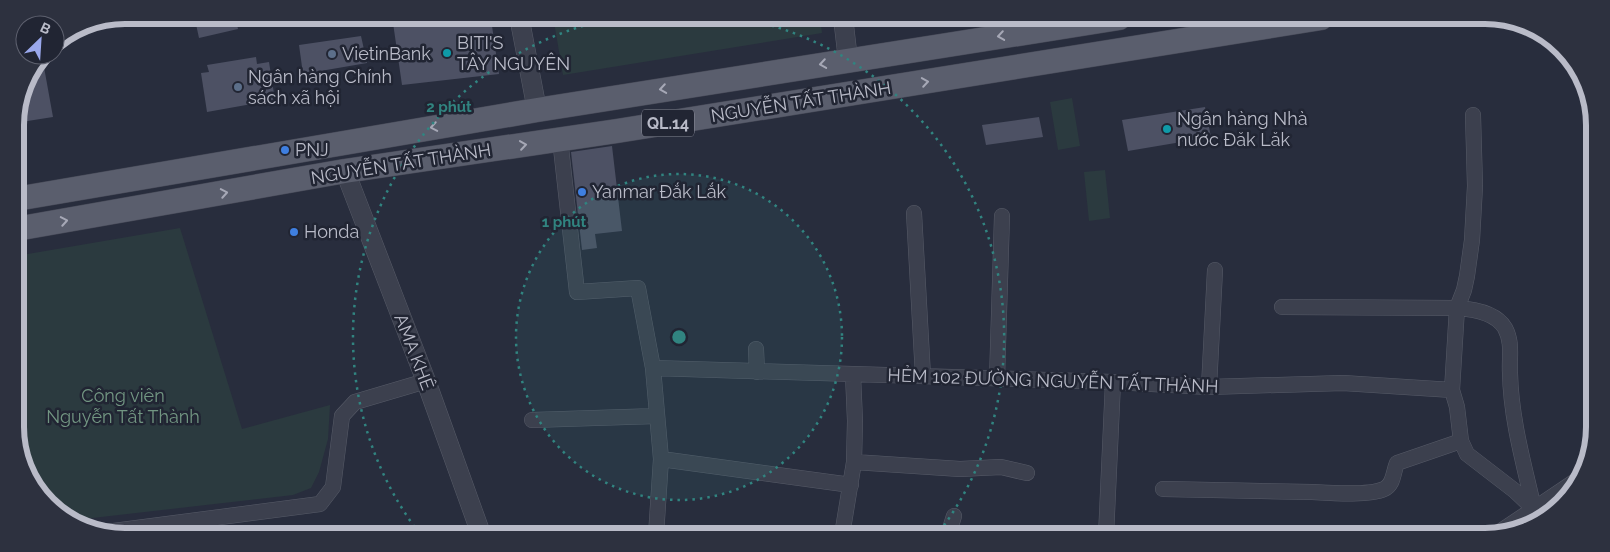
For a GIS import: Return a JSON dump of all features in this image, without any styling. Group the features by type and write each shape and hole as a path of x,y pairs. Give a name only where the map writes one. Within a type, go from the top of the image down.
{"main road":[{"name":"NGUYỄN TẤT THÀNH","path":"24,198 537,110 1079,24"},
{"name":"NGUYỄN TẤT THÀNH","path":"24,228 345,171 560,140 1284,24"},
{"path":"339,144 345,171"}],"street":[{"path":"521,24 537,110"},
{"path":"844,24 848,60"},
{"path":"1473,115 1475,186 1472,240 1464,290 1457,308 1452,390 1457,407 1461,441 1467,454 1515,491 1534,509"},
{"path":"560,140 577,292 638,288 654,368 661,459 656,528"},
{"name":"AMA KHÊ","path":"345,171 426,381 479,528"},
{"path":"914,213 923,376"},
{"path":"997,379 1002,216"},
{"path":"1209,387 1215,270"},
{"path":"1282,307 1457,308 1490,316 1504,326 1511,341 1511,402 1534,509"},
{"path":"756,349 757,372"},
{"name":"HẺM 102 ĐƯỜNG NGUYỄN TẤT THÀNH","path":"654,368 1113,382 1209,387 1343,383 1452,390"},
{"path":"843,528 854,462 853,375"},
{"path":"136,528 320,504 333,487 342,416 355,402 426,381"},
{"path":"1106,528 1113,382"},
{"path":"532,420 657,416"},
{"path":"1163,489 1333,493 1373,492 1386,489 1394,477 1394,470 1397,464 1461,441"},
{"path":"661,459 851,485"},
{"path":"854,462 960,468 1001,467 1027,473"},
{"path":"1510,525 1534,509 1549,506"},
{"path":"950,528 954,516"}],"green space":[{"path":"554,24 821,24 822,33 563,75"},
{"path":"1072,98 1080,146 1058,150 1050,102"},
{"path":"1105,170 1110,218 1089,221 1084,172"},
{"name":"Công viên Nguyễn Tất Thành","path":"180,228 242,429 330,405 328,439 319,472 311,488 293,495 82,519 53,499 37,478 31,466 24,434 24,255"}],"building":[{"path":"196,24 237,24 238,29 199,38"},
{"name":"BITI'S TÂY NGUYÊN","path":"393,24 435,24 436,27 457,24 492,24 499,74 402,85"},
{"name":"VietinBank","path":"361,36 367,63 303,74 299,45"},
{"name":"Ngân hàng Chính sách xã hội","path":"256,57 257,64 269,62 275,100 207,112 201,73 209,72 207,65"},
{"path":"44,65 53,117 24,122 31,86"},
{"name":"Ngân hàng Nhà nước Đăk Lăk","path":"1205,107 1211,137 1128,151 1122,120"},
{"path":"1039,117 1043,137 986,145 982,125"},
{"path":"612,146 622,231 595,234 597,248 582,250 571,152"}],"place":[{"name":"BITI'S TÂY NGUYÊN","path":"447,53"},
{"name":"VietinBank","path":"332,54"},
{"name":"Ngân hàng Chính sách xã hội","path":"238,87"},
{"name":"Ngân hàng Nhà nước Đăk Lăk","path":"1167,129"},
{"name":"PNJ","path":"285,150"},
{"name":"Yanmar Đắk Lắk","path":"582,192"},
{"name":"Honda","path":"294,232"}]}
